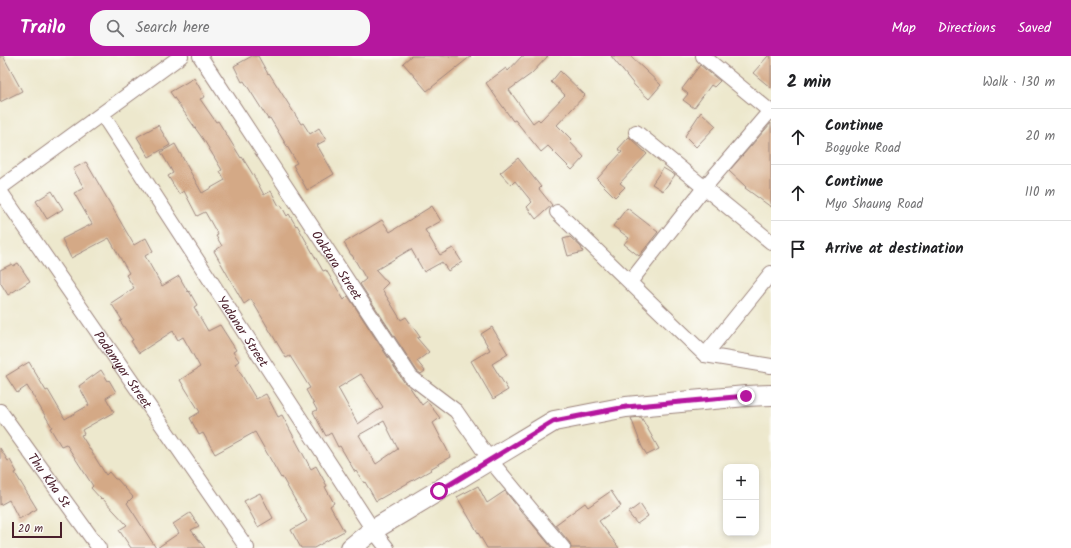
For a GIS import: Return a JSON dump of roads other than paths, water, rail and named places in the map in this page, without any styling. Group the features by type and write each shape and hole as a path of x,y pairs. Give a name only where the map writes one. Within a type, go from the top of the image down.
{"street":[{"path":"0,190 181,56"},
{"name":"Oaktara Street","path":"200,56 412,377 456,411 490,460 563,548"},
{"path":"630,282 704,188 771,112 703,56"},
{"name":"Yadanar Street","path":"102,114 373,530 387,548"},
{"path":"636,132 771,242"},
{"name":"Padamyar Street","path":"0,190 247,548"},
{"path":"557,212 705,355 771,366"},
{"path":"705,355 771,273"},
{"path":"351,548 373,530 554,421 626,407 771,395"},
{"name":"Thu Kha St","path":"0,411 99,548"}]}
